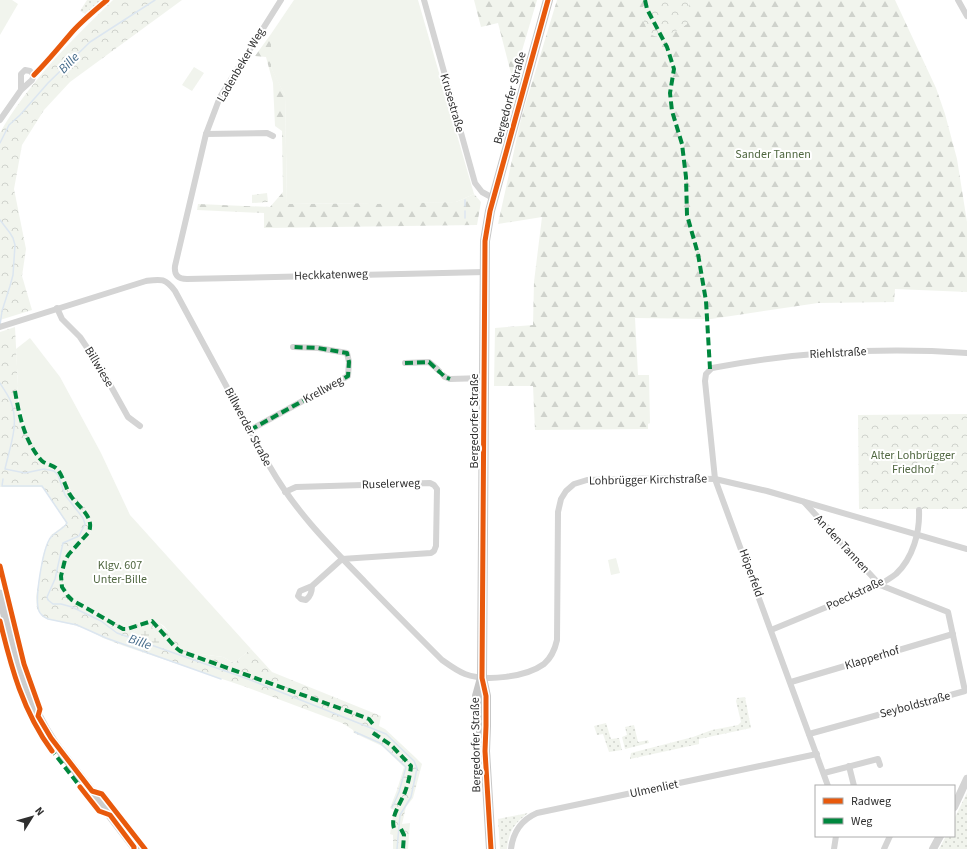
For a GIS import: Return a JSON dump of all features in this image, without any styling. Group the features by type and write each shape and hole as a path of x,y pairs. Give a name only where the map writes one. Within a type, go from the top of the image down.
{"main road":[{"name":"Bergedorfer Straße","path":"491,849 485,751 486,696 482,678 485,241 493,198 548,0"},
{"path":"0,594 17,666 27,694 42,723 55,744 134,848"}],"street":[{"name":"Ladenbeker Weg","path":"178,277 175,272 175,266 206,134 220,97 281,0"},
{"name":"Krusestraße","path":"424,0 475,182 482,192 493,198"},
{"path":"958,0 967,16"},
{"path":"0,120 21,90"},
{"path":"206,134 267,133 274,136"},
{"name":"Heckkatenweg","path":"178,277 187,279 485,272"},
{"name":"Billwerder Straße","path":"57,308 146,281 161,280 170,284 284,492 295,506 342,559 442,660 466,675 482,678"},
{"path":"0,327 57,308"},
{"name":"Billwiese","path":"57,308 62,319 83,342 103,372 128,416 140,426"},
{"name":"Krellweg","path":"250,430 348,376 350,362 347,353 318,348 293,347"},
{"name":"Riehlstraße","path":"710,369 769,358 793,356 874,351 935,351 967,353"},
{"path":"405,363 429,362 436,368"},
{"name":"Höperfeld","path":"710,369 706,374 705,381 715,480 791,682 828,785"},
{"path":"445,377 450,379 484,378"},
{"name":"Lohbrügger Kirchstraße","path":"482,678 499,678 530,671 544,664 553,652 557,635 558,512 561,498 566,491 574,484 587,480 665,478 715,480 767,491 967,549"},
{"name":"Ruselerweg","path":"284,492 296,487 430,483 436,487 436,546 434,551 431,553 342,559"},
{"name":"An den Tannen","path":"803,501 880,585 948,612"},
{"name":"Poeckstraße","path":"771,630 880,585 896,574 909,558 918,535 920,524 919,510"},
{"path":"312,586 342,559"},
{"name":"Seyboldstraße","path":"810,734 965,691 948,612"},
{"name":"Klapperhof","path":"791,682 953,634"},
{"name":"Ulmenliet","path":"511,849 513,838 519,826 525,820 537,813 633,794 816,754"},
{"path":"824,773 878,759 880,765"},
{"path":"849,766 854,785"},
{"path":"956,798 967,779"},
{"path":"834,849 836,837"},
{"path":"884,849 890,837"},
{"path":"933,849 939,837"}],"green space":[{"path":"0,0 12,0 18,4 0,35"},
{"path":"87,0 103,0 87,15 80,11"},
{"path":"113,0 182,0 70,82 44,110 22,145 14,189 26,249 22,276 32,310 0,320 0,133 16,107 54,60"},
{"path":"294,0 418,0 474,194 456,202 287,204 285,95 271,67 271,34"},
{"path":"474,0 537,0 513,81 498,23 481,27"},
{"name":"Sander Tannen","path":"557,0 646,0 646,3 641,10 643,19 651,34 661,35 674,31 687,24 689,4 687,0 895,0 936,88 945,114 957,159 967,222 967,292 895,289 894,302 818,303 711,319 635,318 638,375 649,375 650,423 648,424 648,429 535,430 533,386 494,386 495,328 533,325 534,282 542,217 498,224 521,119"},
{"path":"646,0 687,0 690,12 687,24 664,36 659,37 651,34 646,27 641,13"},
{"path":"271,34 271,67 285,95 287,204 456,202 474,194 481,202 477,225 264,228 264,213 197,210 198,204 270,207 283,192 282,131 275,126 273,83 266,57 255,56"},
{"path":"194,67 204,73 192,91 182,85"},
{"path":"267,193 268,202 252,203 252,195"},
{"path":"15,327 18,386 17,395 18,405 24,426 40,454 46,461 59,468 74,496 87,509 92,525 91,533 70,555 66,563 63,577 66,592 73,598 106,618 129,627 153,619 192,653 223,657 234,663 251,649 272,672 381,716 379,726 385,729 422,764 413,798 406,807 402,824 410,823 408,849 393,849 393,835 390,834 394,810 390,808 404,767 382,746 354,733 353,730 342,723 246,687 124,646 103,638 86,629 43,617 37,609 36,597 43,555 51,535 65,525 66,522 44,489 41,487 0,487 0,332","holes":["144,627 152,627 164,644 164,649 129,638 131,633"]},
{"name":"Klgv. 607 Unter-Bille","path":"30,338 60,377 101,453 130,515 251,649 234,663 223,657 192,653 179,644 164,626 153,619 129,627 106,618 73,598 66,592 63,577 66,563 70,555 91,533 92,525 87,509 74,496 59,468 44,460 32,445 26,431 17,393 16,349"},
{"name":"Alter Lohbrügger Friedhof","path":"967,414 967,509 859,509 858,415"},
{"path":"616,558 620,573 611,575 608,560"},
{"path":"144,627 152,627 165,644 164,650 128,637 131,633"},
{"path":"745,697 751,728 699,739 699,744 630,759 631,753 693,737 712,730 738,725 741,722 736,701 737,698"},
{"path":"606,723 611,739 619,738 622,750 609,752 603,734 597,735 594,726"},
{"path":"634,725 638,742 648,740 649,743 625,749 622,737 627,735 625,727"},
{"path":"967,793 967,849 939,849 945,837 955,837 955,817"},
{"path":"528,813 513,828 509,837 507,849 500,849 498,819"}],"waterway":[{"name":"Bille","path":"0,143 9,125 20,115 48,83 90,42 155,0"},
{"path":"465,200 465,206"},
{"path":"465,211 465,218"},
{"name":"Bille","path":"0,220 10,233 15,245 13,275 2,311 0,325"},
{"name":"Bille","path":"0,383 11,402 14,413 13,437 5,469 25,473 44,469 54,471 58,475 65,495 83,518 85,524 79,536 63,543 55,579 47,597 48,600 53,604 61,604 72,607 101,621 117,633 248,679 386,734 414,761 417,768 411,797 400,815 397,849"},
{"path":"3,479 2,486 42,486 67,523 51,537 44,554 38,586 38,605 39,611 42,615 48,619 77,625 106,638 221,679"},
{"path":"355,732 380,743 406,767 399,792 392,808"}],"tunnel":[{"path":"436,368 445,377"}],"marked path":[{"path":"645,0 647,9 667,47 674,69 670,93 672,111 682,144 686,177 687,215 698,254 706,301 710,369"},
{"path":"250,430 348,376 349,362 347,353 318,348 293,347"},
{"path":"405,363 429,362 445,377 450,379"},
{"path":"15,391 21,419 31,446 42,461 58,470 72,498 84,511 89,521 89,532 65,560 61,576 62,587 72,600 123,629 152,621 180,651 369,719 373,724"},
{"path":"373,733 391,745 411,766 406,789 393,819 394,828"},
{"path":"50,748 82,789"},
{"path":"401,829 404,835 403,849"}],"cycle path":[{"path":"34,75 77,27 107,0"},
{"path":"491,849 485,751 486,696 482,678 485,241 490,211 548,0"},
{"path":"0,566 24,664 40,709 38,716 51,738 92,791 102,794 145,849"},
{"path":"0,621 19,689 33,721 52,751"},
{"path":"80,787 99,811 110,815 134,849"}]}
